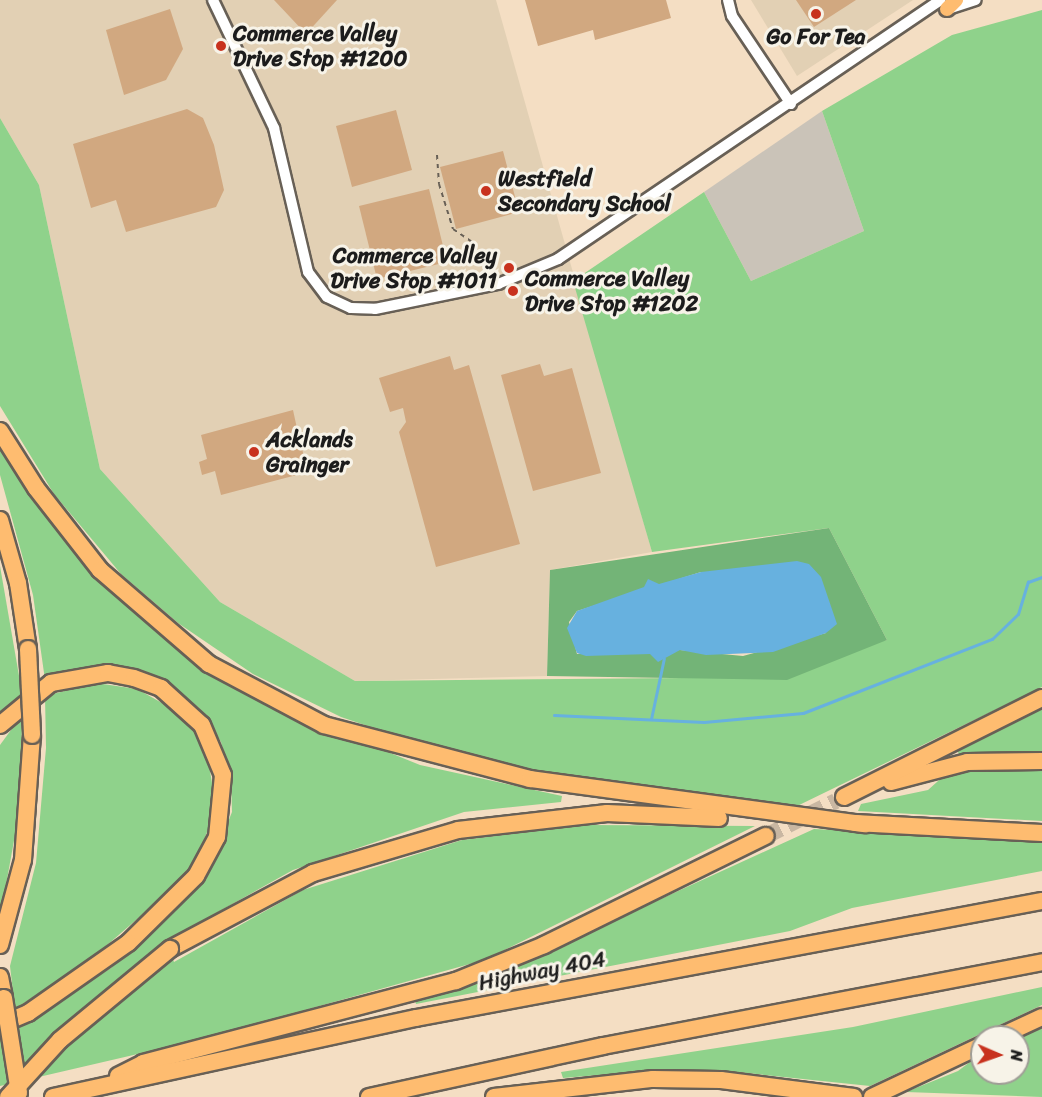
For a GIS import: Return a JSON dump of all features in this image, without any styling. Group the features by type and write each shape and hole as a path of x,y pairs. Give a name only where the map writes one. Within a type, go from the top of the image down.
{"highway":[{"path":"0,430 36,488 100,570 209,664 324,725 530,779 865,824"},
{"path":"0,520 18,583 28,649 32,735 23,860 0,945"},
{"path":"0,725 51,683 108,673 134,678 161,688 202,725 224,775 217,837 196,876 128,943 28,1013 0,1025"},
{"path":"1042,698 840,799 967,762 1042,761"},
{"path":"8,1097 60,1040 170,949 313,873 458,830 607,813 1042,833"},
{"path":"96,1087 144,1063 456,981 544,945 766,836"},
{"name":"Highway 404","path":"53,1097 416,1018 1042,901"},
{"path":"369,1097 603,1046 1042,962"},
{"path":"0,978 19,1097"},
{"path":"1025,1025 1042,1017"},
{"path":"880,1093 970,1051"},
{"path":"494,1097 653,1079 721,1080 855,1097"}],"street":[{"path":"213,0 274,128 308,272 327,297 351,308 375,309 498,284 558,259 932,10 948,3 976,0"},
{"path":"728,0 732,16 791,104"}],"path":[{"path":"437,155 439,184 453,230 471,241"}],"shaded area":[{"path":"0,0 496,0 652,552 550,570 547,676 355,681 220,602 100,469 39,185 0,118"},
{"path":"751,0 913,0 797,76"},
{"path":"822,111 864,231 751,281 704,192"}],"green space":[{"path":"1042,10 1042,687 793,808 564,777 439,750 341,717 253,674 178,623 121,574 54,494 0,406 0,118 39,185 100,469 220,602 355,681 682,678 887,640 829,528 652,552 573,281 704,192 751,281 864,231 822,111 952,35"},
{"path":"0,449 29,496 98,580 197,660 262,701 420,765 562,796 561,802 464,812 293,870 166,941 174,962 303,890 462,840 588,825 755,826 484,960 198,1040 0,1086 0,1038 111,968 168,918 206,877 232,812 231,779 221,742 199,708 166,683 135,669 104,665 45,680 33,595 0,475"},
{"path":"829,528 887,640 787,680 547,676 550,570","holes":["701,572 826,633 743,656 680,650 577,654 569,622 577,611"]},
{"path":"0,566 22,693 0,715"},
{"path":"96,683 137,689 171,708 195,733 209,765 214,795 210,825 196,859 172,889 92,958 15,1009 10,966 36,863 46,748 45,696"},
{"path":"1042,704 1042,751 960,757 956,747"},
{"path":"22,715 21,802 0,918 0,745"},
{"path":"1001,765 1042,767 1042,821 858,811 861,804 928,790 947,773"},
{"path":"814,829 1042,841 1042,871 852,908 790,931 416,1004 414,997 547,951"},
{"path":"1042,987 1042,1005 1000,1025 970,1025 970,1039 870,1086 737,1072 659,1070 563,1078 561,1072 853,1027"},
{"path":"1042,1028 1042,1097 906,1092 958,1071 970,1062 970,1085 1030,1085 1030,1033"}],"water":[{"path":"797,561 809,564 821,577 837,624 826,633 773,652 706,655 680,650 658,662 650,654 586,656 577,653 567,628 577,611 644,587 648,579 659,584 701,572"}],"building":[{"path":"274,0 337,0 306,34"},
{"path":"525,0 666,0 671,18 595,40 593,30 538,46"},
{"path":"796,0 856,0 814,27"},
{"path":"170,9 183,49 166,80 124,95 106,30"},
{"path":"187,109 203,118 214,145 224,190 216,207 126,232 116,200 91,208 73,144"},
{"path":"396,110 412,170 352,187 336,126"},
{"path":"503,151 519,212 456,229 440,167"},
{"path":"429,189 447,262 377,279 359,206"},
{"path":"450,356 454,370 469,365 520,544 436,567 399,432 406,422 403,408 390,412 379,378"},
{"path":"540,364 544,376 572,368 601,473 533,491 501,375"},
{"name":"Acklands Grainger","path":"293,410 298,433 305,431 308,443 301,445 308,472 221,495 215,471 202,475 199,462 207,459 201,435"}],"waterway":[{"path":"554,715 704,722 803,713 992,639 1018,614 1028,582 1042,577"},
{"path":"651,719 664,658"}],"tunnel":[{"path":"766,836 836,801"}],"place":[{"name":"Go For Tea","path":"816,14"},
{"name":"Commerce Valley Drive Stop #1200","path":"221,46"},
{"name":"Westfield Secondary School","path":"486,191"},
{"name":"Commerce Valley Drive Stop #1011","path":"509,268"},
{"name":"Commerce Valley Drive Stop #1202","path":"513,291"},
{"name":"Acklands Grainger","path":"254,452"}]}
